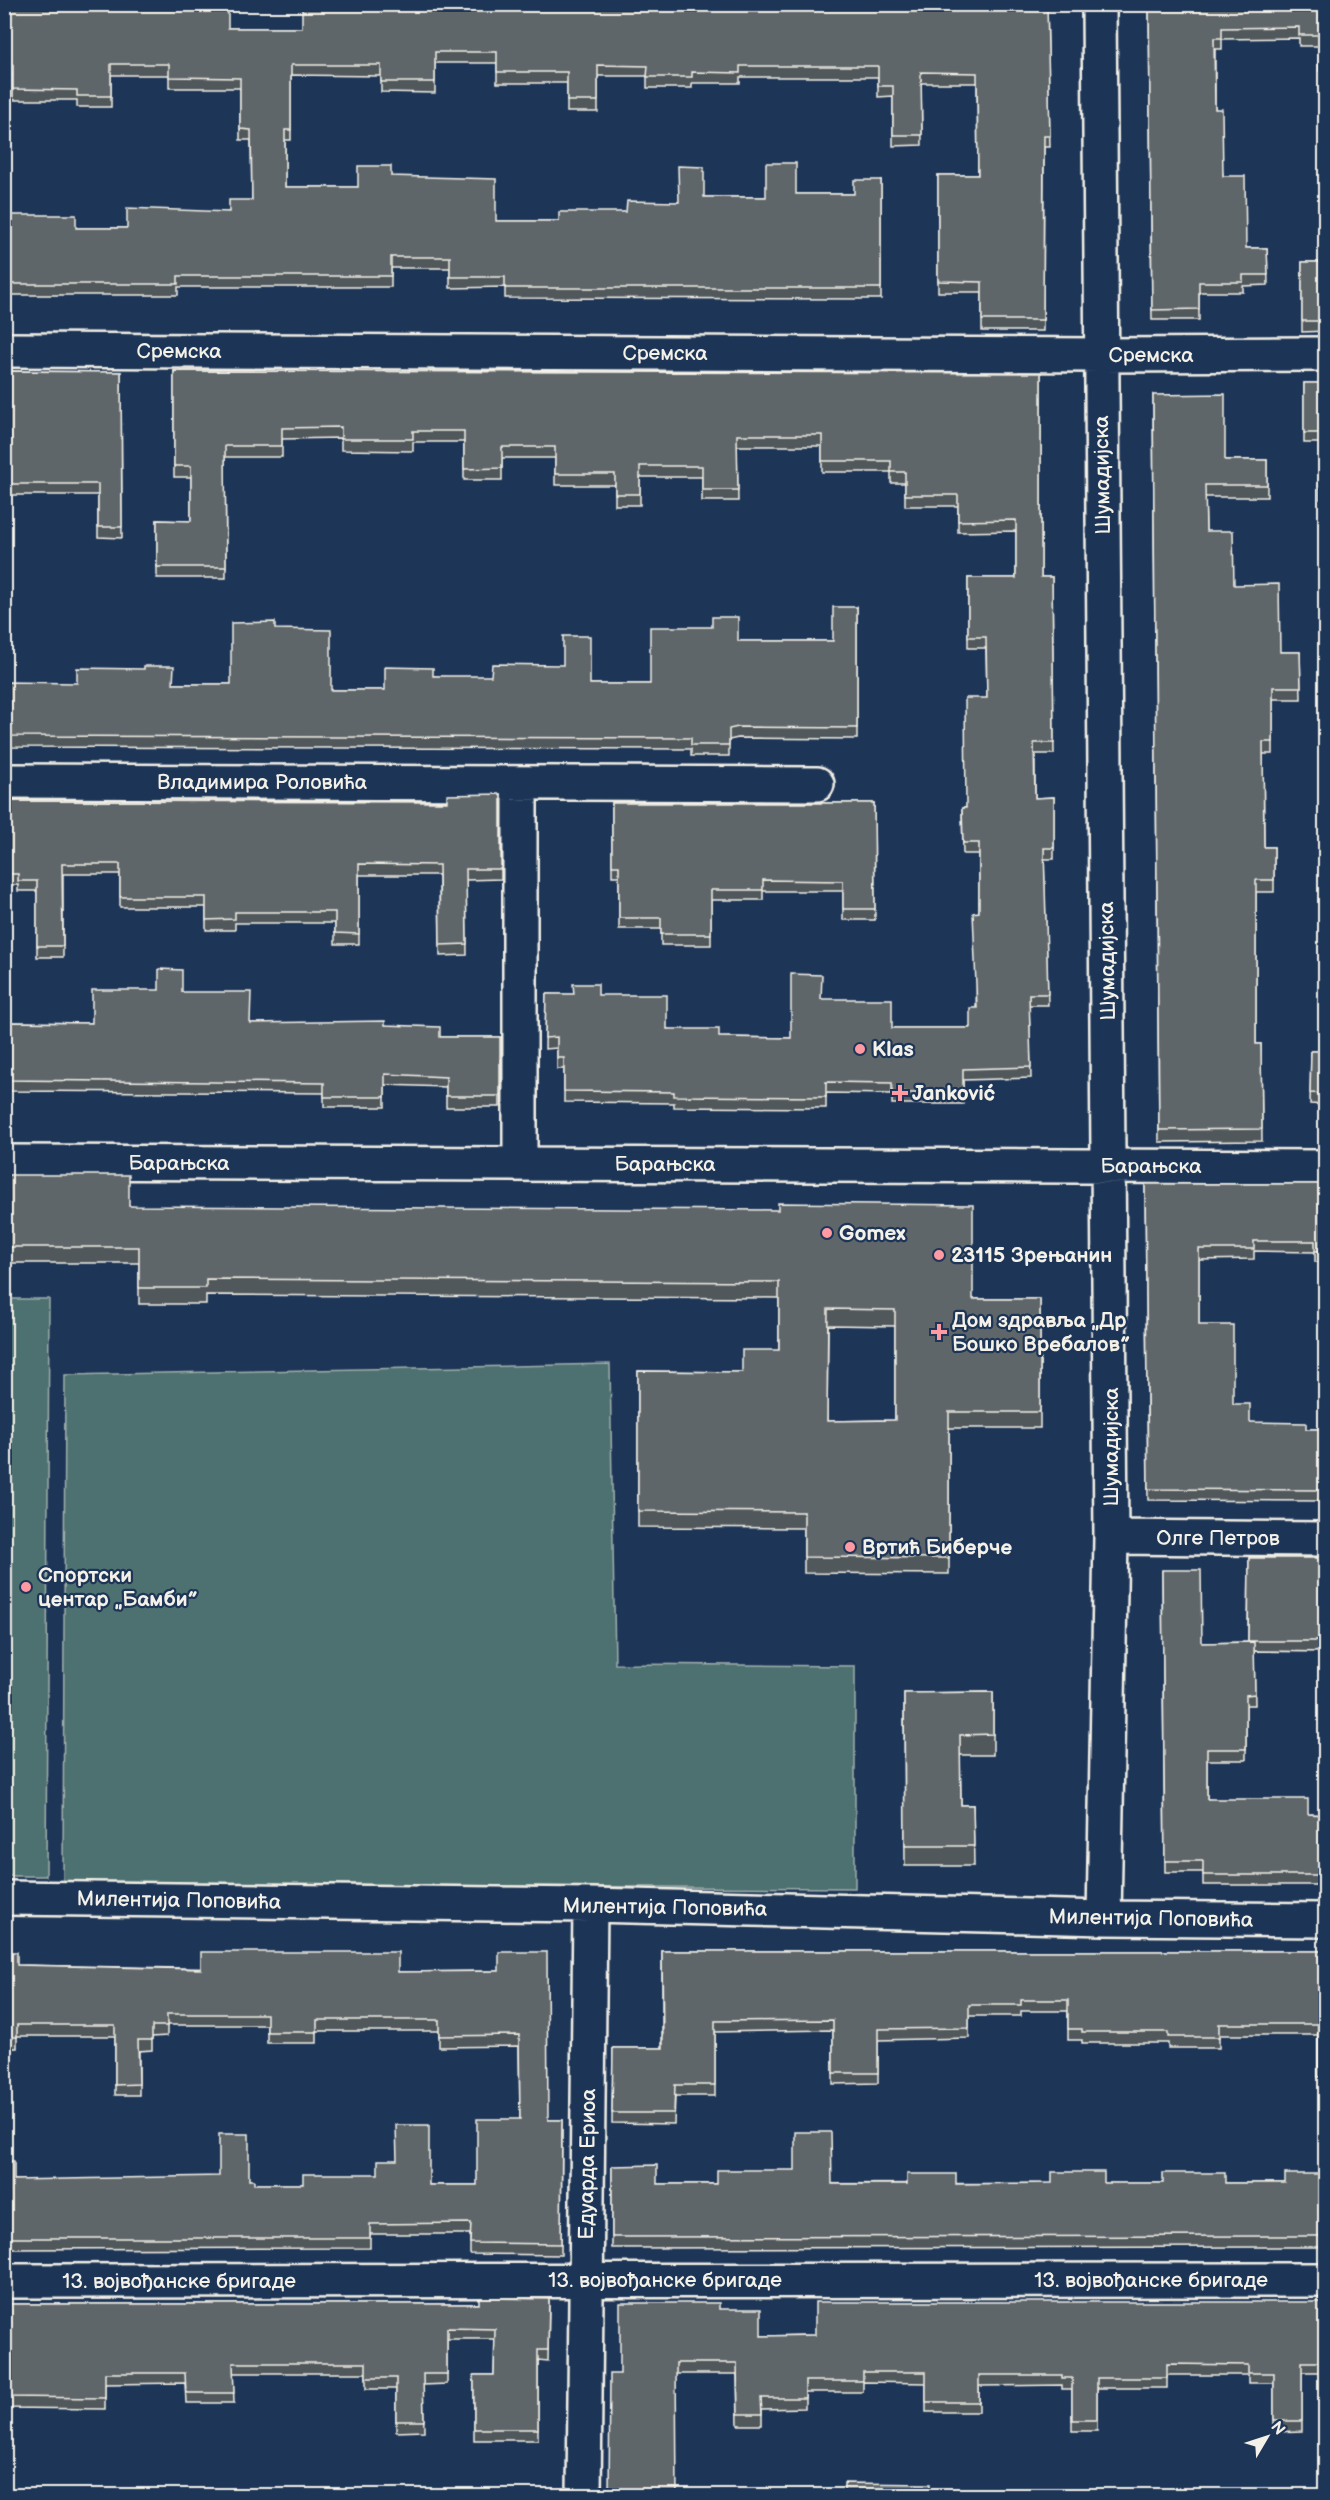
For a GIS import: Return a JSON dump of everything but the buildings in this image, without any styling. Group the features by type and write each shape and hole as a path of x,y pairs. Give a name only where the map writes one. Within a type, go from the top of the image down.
{"street":[{"name":"Шумадијска","path":"1099,4 1111,1537 1104,1918"},
{"name":"Сремска","path":"4,350 1326,354"},
{"name":"Владимира Роловића","path":"4,781 817,784"},
{"path":"520,783 520,1164"},
{"name":"Барањска","path":"4,1162 1326,1167"},
{"name":"Олге Петров","path":"1111,1537 1326,1539"},
{"name":"Милентија Поповића","path":"4,1898 590,1905 1104,1918 1326,1920"},
{"name":"Едуарда Ериоа","path":"584,2496 590,1905"},
{"name":"13. војвођанске бригаде","path":"4,2282 1326,2280"}],"green space":[{"name":"Спортски центар „Бамби”","path":"5,1299 49,1299 46,1876 5,1876"},
{"path":"610,1364 615,1664 855,1666 855,1888 63,1884 65,1375"}],"place":[{"name":"Klas","path":"860,1049"},
{"name":"Janković","path":"900,1093"},
{"name":"Gomex","path":"827,1233"},
{"name":"23115 Зрењанин","path":"939,1255"},
{"name":"Дом здравља „Др Бошко Вребалов”","path":"939,1332"},
{"name":"Вртић Биберче","path":"850,1547"},
{"name":"Спортски центар „Бамби”","path":"26,1587"}]}
